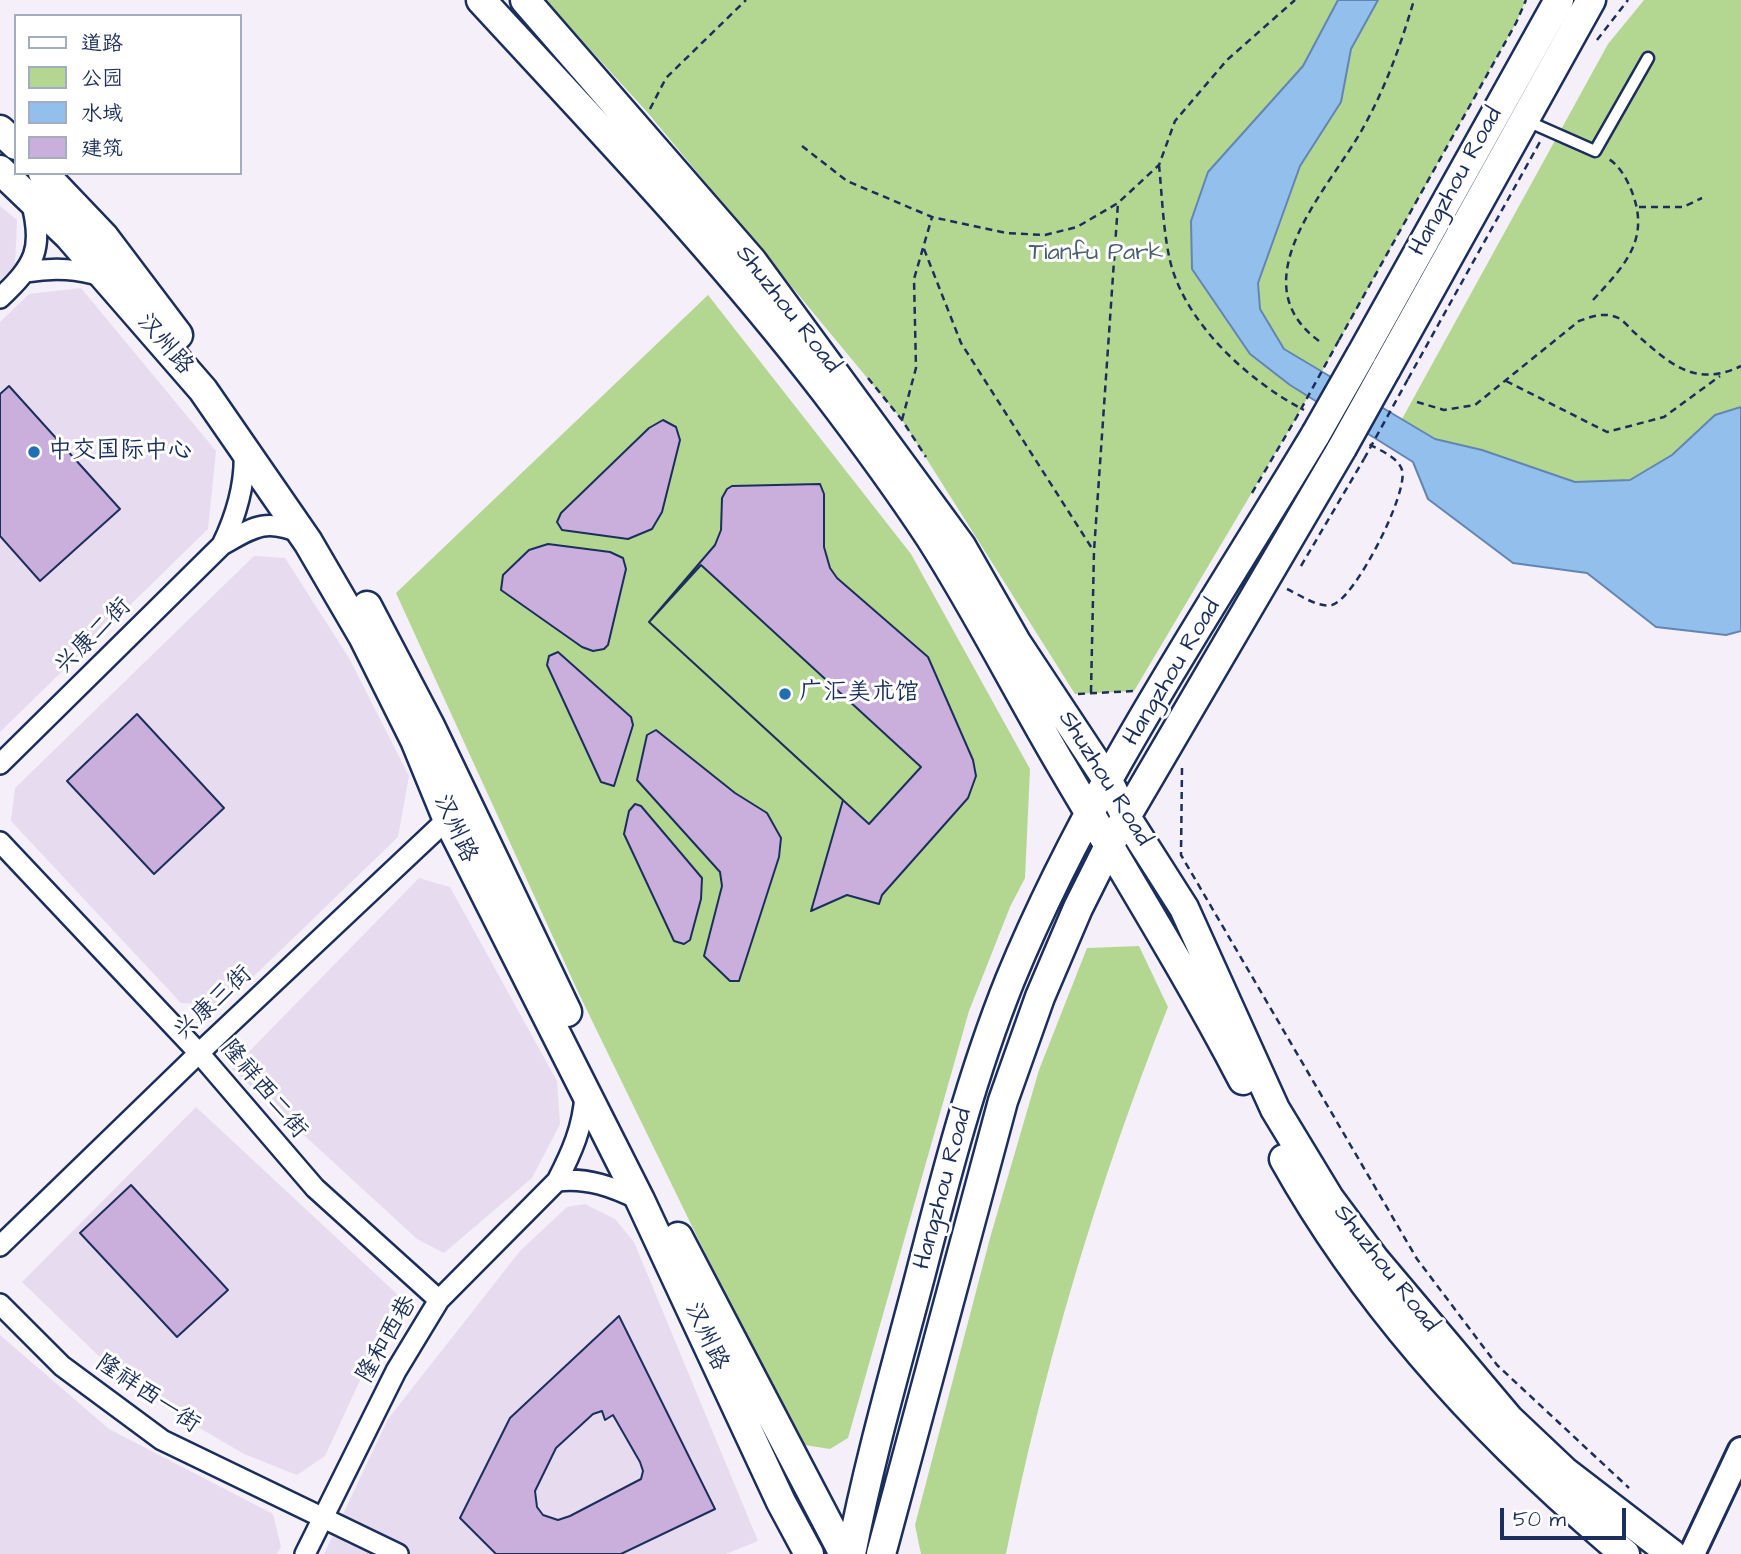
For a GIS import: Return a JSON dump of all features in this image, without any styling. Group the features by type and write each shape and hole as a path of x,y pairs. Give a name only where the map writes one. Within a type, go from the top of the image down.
{"main road":[{"name":"Shuzhou Road","path":"481,0 729,274 824,390 929,536 1180,962 1304,1194 1351,1262 1426,1359 1500,1441 1625,1554"},
{"name":"Hangzhou Road","path":"851,1554 864,1489 973,1084 1010,980 1108,781 1306,422 1559,0"},
{"name":"Hangzhou Road","path":"881,1554 1003,1101 1040,997 1078,908 1126,817 1357,449 1535,125 1591,0"},
{"name":"Shuzhou Road","path":"535,4 752,261 961,546 1016,642 1108,781 1126,817 1184,908 1275,1109 1329,1198 1367,1250 1509,1419 1564,1471 1672,1554"},
{"path":"0,130 14,143"},
{"name":"汉州路","path":"0,170 36,185 104,237 244,418 315,522 393,651 457,811 585,1090 640,1200 781,1502 809,1554"},
{"name":"汉州路","path":"36,185 105,276 203,390 301,533 364,638 415,740 457,811 844,1554"}],"street":[{"path":"0,298 27,272 38,227 36,185"},
{"path":"27,272 65,268 105,276"},
{"path":"222,545 238,501 245,467 244,449"},
{"path":"222,545 266,523 281,524 301,533"},
{"name":"兴康二街","path":"0,764 222,545"},
{"name":"兴康三街","path":"0,1245 199,1052 457,811"},
{"name":"隆祥西二街","path":"0,842 199,1052 315,1188 439,1300"},
{"name":"隆和西巷","path":"305,1554 396,1371 439,1300 557,1181 577,1140 584,1117 585,1090"},
{"path":"557,1181 575,1179 604,1184 640,1200"},
{"name":"隆祥西一街","path":"0,1304 62,1366 162,1440 398,1554"},
{"path":"1692,1554 1741,1450"}],"lane":[{"path":"1535,125 1595,151 1648,58"}],"path":[{"path":"648,113 666,78 746,0"},
{"path":"1295,0 1227,60 1175,121 1159,165 1169,258 1182,294 1223,350 1306,422"},
{"path":"1319,341 1306,331 1292,313 1286,279 1295,236 1363,129 1398,56 1414,0"},
{"path":"1246,503 1306,422 1350,347 1526,0"},
{"path":"1589,48 1628,0"},
{"path":"1301,566 1357,449 1535,125"},
{"path":"802,146 847,181 932,217 1006,233 1045,235 1077,227 1118,203 1159,165"},
{"path":"1593,300 1622,269 1638,238 1639,207 1626,177 1612,161 1595,151"},
{"path":"1639,207 1683,207 1702,198"},
{"path":"1091,693 1094,551 1118,203"},
{"path":"902,420 916,368 914,279 932,217"},
{"path":"924,249 961,343 1094,551"},
{"path":"1418,402 1444,410 1475,405 1578,321 1597,315 1617,317 1681,369 1700,376 1723,374"},
{"path":"1506,381 1607,432 1664,417 1723,374 1741,366"},
{"path":"866,377 902,420 931,466"},
{"path":"1287,589 1321,605 1333,605 1345,597 1358,579 1384,530 1396,505 1402,484 1402,470 1386,453 1357,449"},
{"path":"1075,694 1134,691"},
{"path":"1188,757 1181,769 1181,855 1417,1259 1497,1365 1629,1488"}],"shaded area":[{"path":"0,206 17,220 15,266 0,280"},
{"name":"中交国际中心","path":"81,288 216,451 208,529 0,732 0,322 29,294"},
{"path":"254,556 285,558 349,658 409,776 398,837 225,1004 181,1003 11,821 15,788"},
{"path":"419,878 450,887 557,1081 560,1124 532,1178 444,1253 417,1239 232,1069"},
{"path":"196,1107 399,1296 325,1456 297,1475 244,1454 133,1389 22,1282"},
{"path":"585,1204 615,1219 634,1242 758,1541 726,1554 324,1554 388,1419 520,1251 567,1207"},
{"path":"0,1335 109,1429 273,1514 281,1547 277,1554 0,1554"}],"green space":[{"name":"Tianfu Park","path":"545,0 1526,0 1516,23 1295,420 1134,691 1075,694 902,420 648,113"},
{"path":"1644,0 1741,0 1741,407 1715,415 1672,455 1629,480 1575,482 1482,450 1436,439 1402,419 1608,44"},
{"path":"708,295 911,554 1030,769 1025,878 1010,907 969,1011 848,1438 830,1449 798,1444 579,994 396,593"},
{"path":"1139,946 1168,1007 1118,1141 1075,1277 1037,1415 1006,1554 921,1554 915,1525 990,1238 1039,1070 1087,948"}],"water":[{"path":"1338,0 1378,0 1351,49 1341,102 1300,166 1258,283 1260,309 1284,349 1435,439 1482,450 1575,482 1630,480 1672,455 1715,415 1741,407 1741,631 1726,635 1656,627 1587,573 1513,563 1428,499 1413,462 1290,385 1250,354 1192,269 1191,221 1208,172 1303,66"}],"building":[{"name":"中交国际中心","path":"9,386 120,509 40,581 0,536 0,394"},
{"path":"663,420 676,427 680,440 662,512 652,529 628,539 562,530 557,522 561,513 649,428"},
{"path":"820,484 824,494 824,547 830,568 837,578 928,657 973,760 976,776 968,798 882,895 879,904 847,895 811,911 843,800 649,622 715,545 721,530 722,498 727,489 732,486"},
{"path":"548,544 610,552 623,558 626,569 608,645 604,649 593,651 582,647 501,590 503,575 529,550"},
{"name":"广汇美术馆","path":"701,565 921,767 869,824 649,622"},
{"path":"558,652 631,717 633,725 614,786 601,782 547,665 549,656"},
{"path":"137,714 224,808 154,874 67,781"},
{"path":"656,730 735,793 767,813 781,838 779,857 739,981 730,981 704,956 722,886 720,872 637,780 647,735"},
{"path":"635,804 641,806 702,878 701,899 690,940 684,944 674,941 624,834 629,811"},
{"path":"131,1185 228,1290 177,1337 80,1233"},
{"path":"619,1316 715,1509 621,1554 496,1554 460,1518 510,1418","holes":["602,1411 605,1420 613,1415 640,1462 643,1471 641,1479 570,1516 558,1520 543,1515 537,1507 535,1491 556,1448 593,1414"]}],"place":[{"name":"中交国际中心","path":"34,452"},
{"name":"广汇美术馆","path":"785,694"}]}
